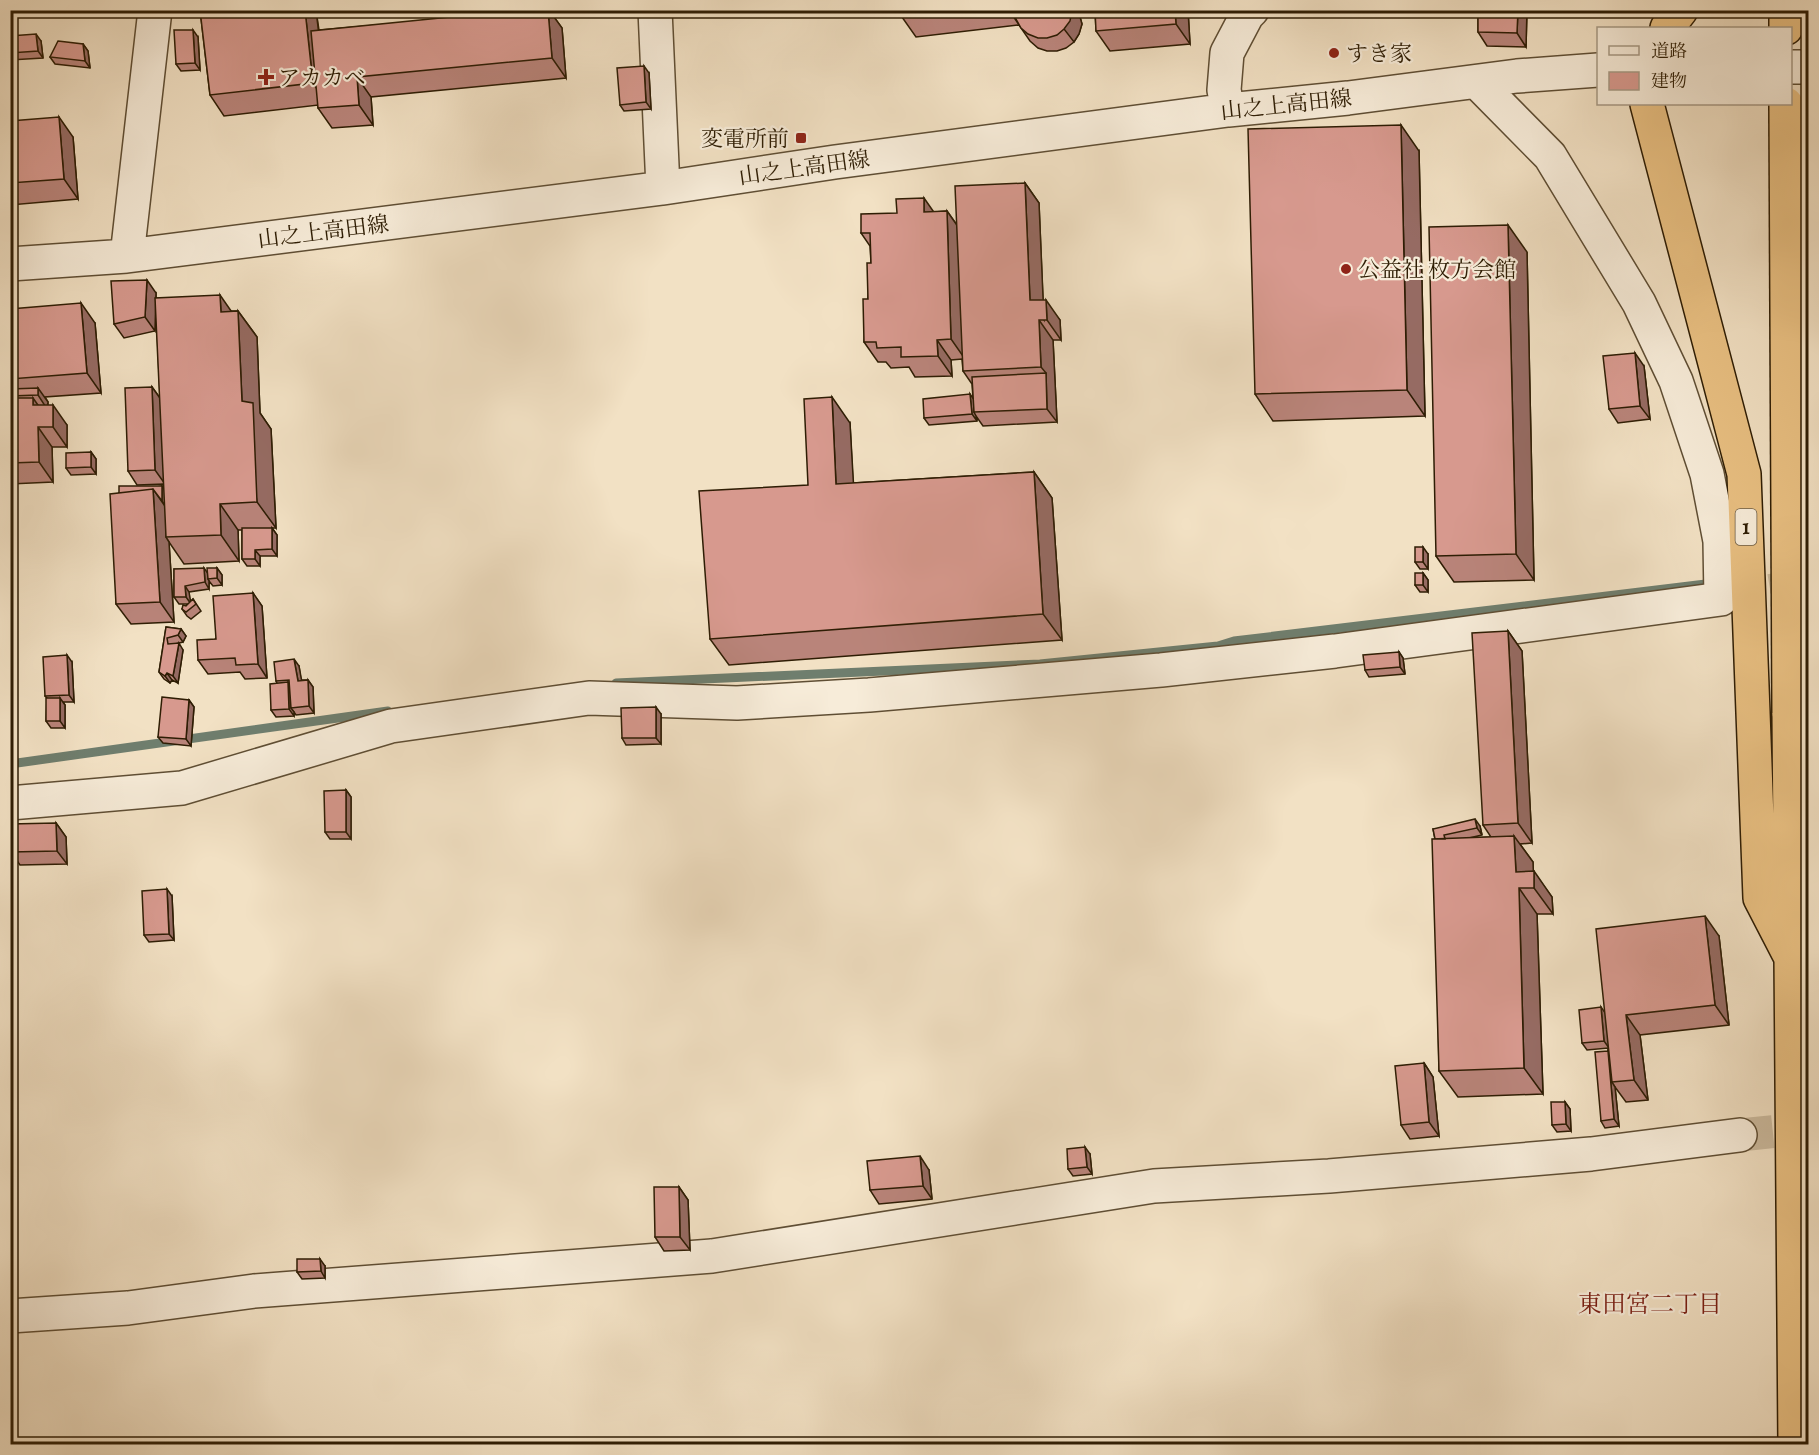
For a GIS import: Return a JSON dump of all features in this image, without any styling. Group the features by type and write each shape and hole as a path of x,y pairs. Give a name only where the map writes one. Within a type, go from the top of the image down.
{"highway":[{"path":"1668,27 1680,10"},
{"path":"1786,10 1786,27"},
{"name":"1","path":"1647,105 1744,474 1760,898 1790,956"},
{"name":"1","path":"1786,105 1790,956 1796,1444"}],"street":[{"path":"127,256 155,10"},
{"path":"655,10 663,188"},
{"path":"1228,110 1224,90 1227,53 1247,15 1252,10"},
{"path":"1792,67 1809,67"},
{"name":"山之上高田線","path":"10,264 127,256 663,188 835,162 1228,110 1517,76 1597,70"},
{"path":"10,803 182,788 391,726 589,698 737,704 1161,670 1335,651 1721,599 1720,542 1707,474 1676,381 1639,303 1550,156 1477,82"},
{"path":"10,1316 128,1308 254,1291 712,1256 1154,1186 1329,1176 1567,1156 1740,1135"}],"building":[{"path":"200,10 305,10 313,83 210,95"},
{"path":"521,10 548,10 552,58 357,77 359,105 318,108 311,31"},
{"path":"1014,10 1072,11 1070,21 1057,35 1038,38 1021,28"},
{"path":"1095,10 1175,10 1176,24 1096,31"},
{"path":"1478,10 1518,10 1517,33 1478,32"},
{"path":"174,30 193,30 195,63 176,64"},
{"path":"36,34 38,51 10,53 10,36"},
{"path":"58,41 83,44 85,61 50,57"},
{"path":"644,66 646,102 620,105 617,68"},
{"path":"59,117 64,179 10,183 10,121"},
{"name":"公益社 枚方会館","path":"1401,125 1407,390 1255,394 1248,129"},
{"path":"1025,183 1030,300 1046,300 1047,320 1039,320 1041,367 963,371 955,186"},
{"path":"924,198 924,212 947,211 951,339 937,340 938,356 901,357 901,347 877,348 876,342 864,342 863,299 868,299 867,263 871,263 870,233 861,233 861,214 897,213 896,199"},
{"path":"1508,225 1516,554 1436,556 1429,227"},
{"path":"147,280 145,317 114,324 111,281"},
{"path":"220,295 221,312 238,311 242,401 253,403 257,502 220,504 221,535 166,537 155,298"},
{"path":"81,303 87,373 10,379 10,309"},
{"path":"1635,353 1640,406 1609,409 1603,356"},
{"path":"1046,373 1047,409 974,412 972,377"},
{"path":"152,387 155,470 128,471 125,388"},
{"path":"38,388 38,395 10,396 10,389"},
{"path":"970,394 972,414 924,418 923,399"},
{"path":"832,397 836,484 1034,472 1043,614 710,639 699,491 808,485 804,399"},
{"path":"10,398 33,398 33,405 53,405 53,427 38,427 39,462 10,463"},
{"path":"91,452 91,467 66,468 66,453"},
{"path":"119,486 162,486 162,501 153,489 119,493"},
{"path":"153,489 160,602 116,604 110,494"},
{"path":"242,528 272,528 272,549 255,550 255,559 242,559"},
{"path":"1415,547 1423,547 1423,562 1415,562"},
{"path":"204,568 205,582 185,586 186,597 174,597 174,569"},
{"path":"207,568 217,568 217,578 208,579"},
{"path":"1415,573 1423,573 1423,585 1415,585"},
{"path":"253,593 258,664 236,665 235,658 198,660 197,640 216,639 213,596"},
{"path":"193,599 196,604 186,612 182,609 183,605 186,606"},
{"path":"166,627 181,629 178,635 167,638 168,644 179,643 173,676 167,673 165,676 159,672"},
{"path":"1508,631 1518,823 1483,825 1472,633"},
{"path":"1399,652 1400,667 1365,670 1363,655"},
{"path":"67,655 69,695 45,696 43,657"},
{"path":"294,659 298,681 308,680 309,706 291,708 289,680 276,681 274,662"},
{"path":"288,682 289,709 271,710 270,684"},
{"path":"162,697 189,700 186,739 158,737"},
{"path":"46,698 60,698 60,721 46,721"},
{"path":"656,707 656,738 622,738 621,708"},
{"path":"346,790 346,832 325,832 324,791"},
{"path":"1475,819 1477,828 1444,835 1445,839 1435,839 1433,829"},
{"path":"56,823 57,851 11,852 10,824"},
{"path":"1514,836 1516,872 1534,871 1534,888 1519,888 1524,1068 1439,1071 1432,839"},
{"path":"167,889 169,934 144,935 142,891"},
{"path":"1705,916 1715,1005 1626,1015 1634,1080 1612,1082 1596,929"},
{"path":"1601,1007 1604,1041 1582,1043 1579,1010"},
{"path":"1608,1051 1614,1119 1601,1121 1595,1052"},
{"path":"1424,1063 1429,1122 1401,1125 1395,1066"},
{"path":"1551,1102 1565,1102 1566,1124 1552,1125"},
{"path":"1085,1147 1087,1167 1068,1169 1067,1149"},
{"path":"920,1156 923,1186 870,1190 867,1161"},
{"path":"654,1187 679,1187 680,1237 655,1237"},
{"path":"297,1259 320,1259 321,1271 297,1272"}],"waterway":[{"path":"616,683 1040,664 1218,646 1234,641 1714,583"},
{"path":"10,764 388,711"}],"tunnel":[{"path":"1722,599 1808,584"},
{"path":"1740,1135 1808,1128"}],"place":[{"name":"すき家","path":"1334,53"},
{"name":"アカカベ","path":"266,77"},
{"name":"変電所前","path":"801,138"},
{"name":"公益社 枚方会館","path":"1346,269"}],"district":[{"name":"東田宮二丁目","path":"1650,1304"}]}
